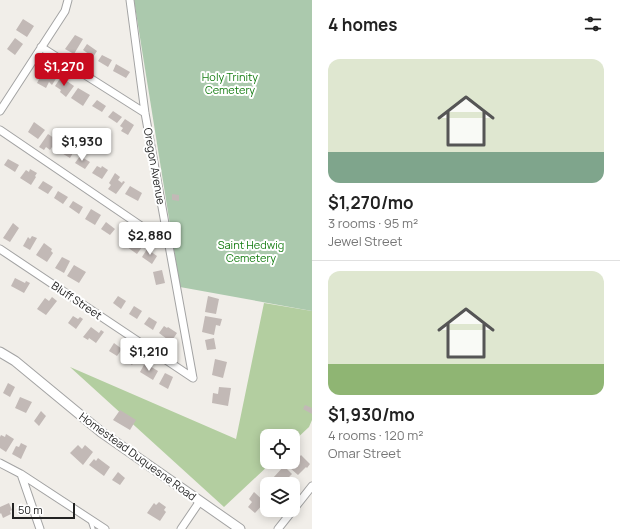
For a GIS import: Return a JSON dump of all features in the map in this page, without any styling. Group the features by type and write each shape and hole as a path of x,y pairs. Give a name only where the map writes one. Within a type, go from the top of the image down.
{"street":[{"path":"0,111 65,12 68,0"},
{"name":"Oregon Avenue","path":"130,0 145,113 193,378"},
{"path":"42,47 145,113"},
{"path":"0,130 169,245"},
{"name":"Bluff Street","path":"0,249 193,378"},
{"name":"Homestead Duquesne Road","path":"0,352 15,361 101,432 240,529"},
{"path":"0,463 21,474 105,529"},
{"path":"21,474 40,529"},
{"path":"278,529 312,486"},
{"path":"181,529 200,501"}],"lane":[{"path":"89,519 93,529"}],"green space":[{"name":"Holy Trinity Cemetery","path":"134,0 312,0 312,311 180,287"},
{"path":"264,303 312,311 312,420 309,427 300,435 300,429 260,429 260,469 265,469 224,507 70,367 236,439"}],"building":[{"path":"23,19 34,26 27,37 16,30"},
{"path":"75,35 83,39 74,54 65,49"},
{"path":"15,38 23,44 15,55 7,49"},
{"path":"87,44 97,51 93,57 83,50"},
{"path":"102,55 112,60 108,67 98,61"},
{"path":"116,64 130,72 126,78 113,71"},
{"path":"45,68 57,77 52,85 49,82 46,88 37,83"},
{"path":"61,77 74,86 66,97 60,92 61,90 55,86"},
{"path":"78,88 90,95 83,106 71,98"},
{"path":"97,100 106,106 102,112 92,106"},
{"path":"113,111 122,117 117,123 108,117"},
{"path":"125,119 134,125 128,135 121,131 123,128 120,126"},
{"path":"34,122 45,130 38,139 28,132"},
{"path":"48,134 59,139 53,148 52,147 50,150 46,147 44,150 39,147"},
{"path":"64,145 74,151 70,158 60,152"},
{"path":"80,156 90,162 85,169 75,163"},
{"path":"8,159 19,165 15,172 4,165"},
{"path":"97,166 101,168 102,166 108,170 102,179 92,173"},
{"path":"30,169 37,173 31,185 20,178 26,170 29,172"},
{"path":"115,173 120,177 118,180 122,183 123,181 125,182 116,194 108,189 111,185 109,183"},
{"path":"43,181 53,187 48,194 38,188"},
{"path":"130,186 142,193 138,201 125,194"},
{"path":"58,191 68,197 63,204 54,198"},
{"path":"172,194 179,195 179,201 172,200"},
{"path":"73,201 83,207 79,214 69,207"},
{"path":"91,209 101,215 95,225 85,219"},
{"path":"106,222 115,229 110,235 101,229"},
{"path":"13,223 19,228 10,242 3,238"},
{"path":"32,236 37,238 30,250 23,246 28,237 30,239"},
{"path":"132,240 142,247 137,254 127,247"},
{"path":"44,243 52,249 51,251 53,253 47,262 36,255"},
{"path":"147,249 157,256 152,264 142,257"},
{"path":"62,257 70,261 64,273 55,268"},
{"path":"74,265 86,272 79,283 67,276"},
{"path":"162,270 165,283 156,285 153,272"},
{"path":"15,278 25,283 26,281 30,283 24,293 11,286"},
{"path":"118,296 126,301 121,309 113,303"},
{"path":"208,296 219,299 216,314 205,312"},
{"path":"52,297 57,301 46,315 37,309 45,298 49,301"},
{"path":"134,306 142,311 137,319 129,314"},
{"path":"73,316 78,319 80,317 83,319 76,329 68,323"},
{"path":"205,316 222,319 220,326 216,325 214,335 202,332"},
{"path":"149,317 157,322 153,330 144,324"},
{"path":"164,326 177,333 171,342 159,333"},
{"path":"91,327 99,333 101,330 104,332 96,343 89,338 88,340 83,337"},
{"path":"214,338 216,349 207,350 205,340"},
{"path":"114,343 122,349 117,356 109,351"},
{"path":"130,353 137,358 132,365 125,360"},
{"path":"215,359 227,362 223,378 212,375"},
{"path":"145,363 158,371 153,380 140,372"},
{"path":"165,373 173,377 168,389 159,384"},
{"path":"8,383 15,387 10,397 3,393"},
{"path":"219,387 231,388 228,406 212,403 213,393 218,394"},
{"path":"20,397 32,402 26,413 15,408"},
{"path":"305,405 312,408 312,414 303,409"},
{"path":"120,410 136,420 130,430 113,420"},
{"path":"41,411 46,416 39,426 34,421"},
{"path":"6,434 14,439 6,452 0,448 0,437 1,435 5,437"},
{"path":"21,443 27,446 21,459 12,454 16,446 19,447"},
{"path":"78,445 82,449 85,445 93,452 83,465 70,453"},
{"path":"301,455 310,464 298,475 291,469 300,469"},
{"path":"98,458 110,467 104,476 89,465 94,459 96,461"},
{"path":"281,469 287,469 292,474 289,477 274,477"},
{"path":"118,472 125,478 120,485 112,480"},
{"path":"254,492 260,497 260,508 255,513 248,507 252,502 249,499"},
{"path":"159,502 166,507 164,510 166,512 160,521 147,513 154,503 156,505"},
{"path":"9,503 12,510 10,511 11,514 3,518 1,513 0,514 0,507"}],"park label":[{"name":"Saint Hedwig Cemetery","path":"251,250"}]}
